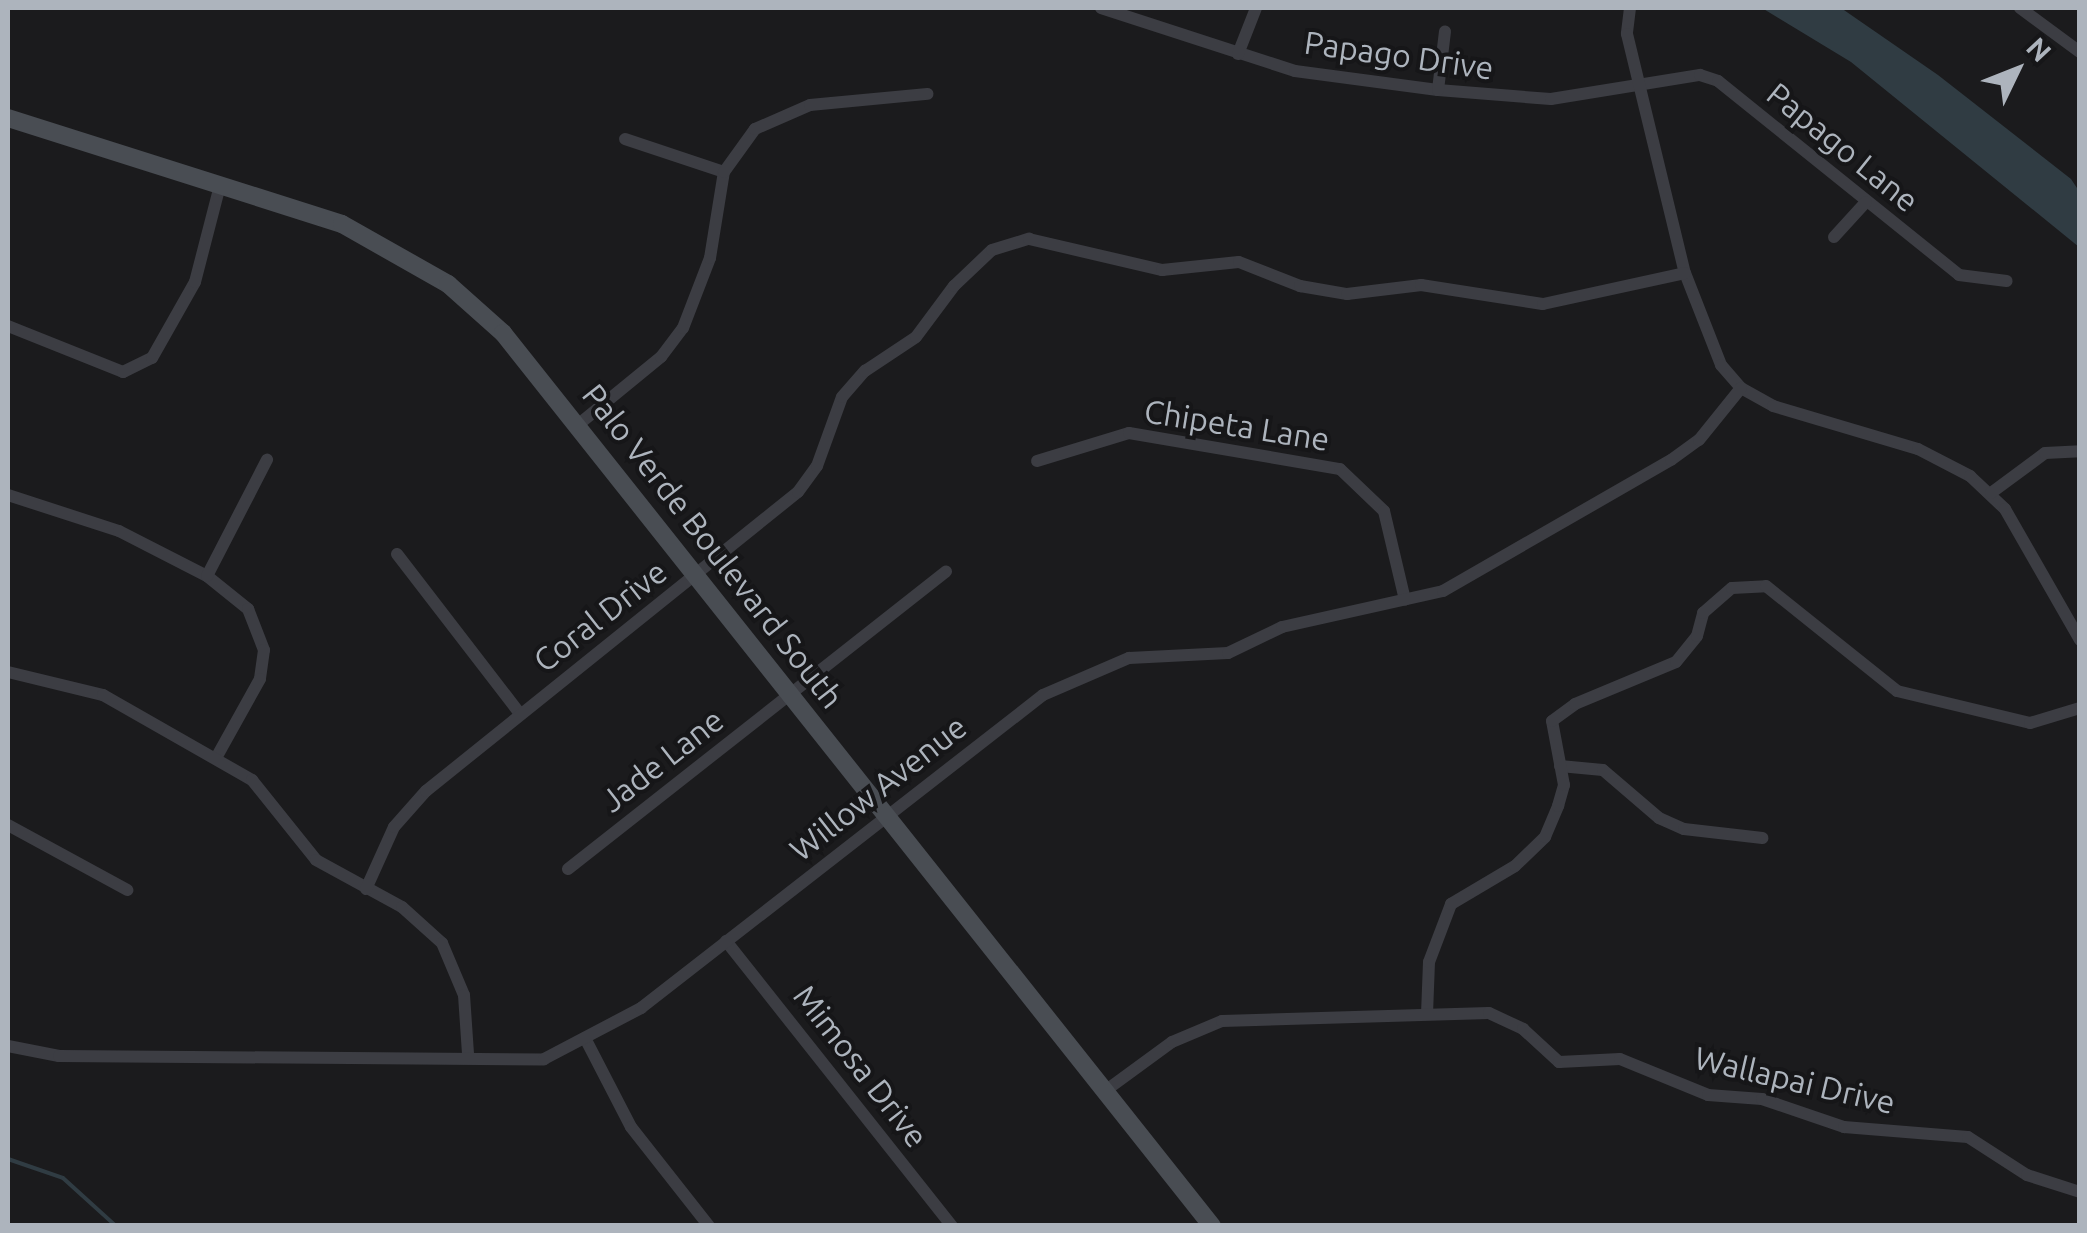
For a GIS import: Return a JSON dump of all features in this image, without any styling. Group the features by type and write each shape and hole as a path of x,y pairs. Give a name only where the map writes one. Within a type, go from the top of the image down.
{"main road":[{"name":"Palo Verde Boulevard South","path":"8,118 342,224 448,284 503,333 1212,1226"}],"street":[{"name":"Papago Drive","path":"1101,8 1121,11 1295,71 1438,90 1551,99 1639,84"},
{"path":"1238,54 1256,8"},
{"path":"1630,8 1627,34 1684,273 1706,338 1741,388 1811,421 1942,458 1991,493 2080,640"},
{"path":"2020,8 2080,52"},
{"path":"1438,90 1445,31"},
{"name":"Papago Lane","path":"1639,84 1681,73 1718,81 1959,275 2007,281"},
{"path":"578,424 661,357 683,328 710,258 724,172 755,129 785,112 927,94"},
{"path":"626,139 724,172"},
{"path":"8,326 123,372 152,358 196,282 220,185"},
{"path":"1834,237 1866,202"},
{"name":"Coral Drive","path":"366,889 409,807 798,492 817,466 842,397 864,372 916,337 973,264 1013,241 1090,250 1162,270 1240,262 1300,286 1347,294 1422,285 1543,304 1684,273"},
{"name":"Willow Avenue","path":"8,1046 58,1056 468,1053 544,1058 641,1008 1043,695 1084,673 1129,658 1228,653 1282,627 1443,591 1671,460 1699,440 1741,388"},
{"name":"Chipeta Lane","path":"1036,461 1129,433 1340,470 1384,510 1404,600"},
{"path":"1991,493 2045,453 2080,451"},
{"path":"207,576 267,460"},
{"path":"8,495 118,531 207,576 248,609 264,650 260,679 216,758"},
{"path":"397,554 520,714"},
{"name":"Jade Lane","path":"568,869 946,572"},
{"path":"1427,1014 1429,962 1440,924 1464,892 1514,866 1545,837 1564,785 1552,735 1558,713 1676,662 1716,598 1754,583 1783,597 1898,691 2030,723 2080,708"},
{"path":"8,672 103,695 216,758 266,793 316,860 402,907 442,943 464,995 468,1053"},
{"path":"1560,766 1603,770 1659,818 1684,830 1762,838"},
{"path":"8,826 127,890"},
{"name":"Mimosa Drive","path":"726,941 952,1226"},
{"name":"Wallapai Drive","path":"1105,1091 1172,1042 1222,1020 1489,1012 1522,1029 1559,1062 1637,1062 1708,1095 1762,1099 1844,1127 1968,1137 2027,1174 2080,1192"},
{"path":"585,1038 631,1127 709,1226"}],"shaded area":[{"path":"1762,8 1841,8 1938,75 2071,179 2079,191 2079,247 1851,62"}],"waterway":[{"path":"8,1159 63,1178 116,1226"}]}
